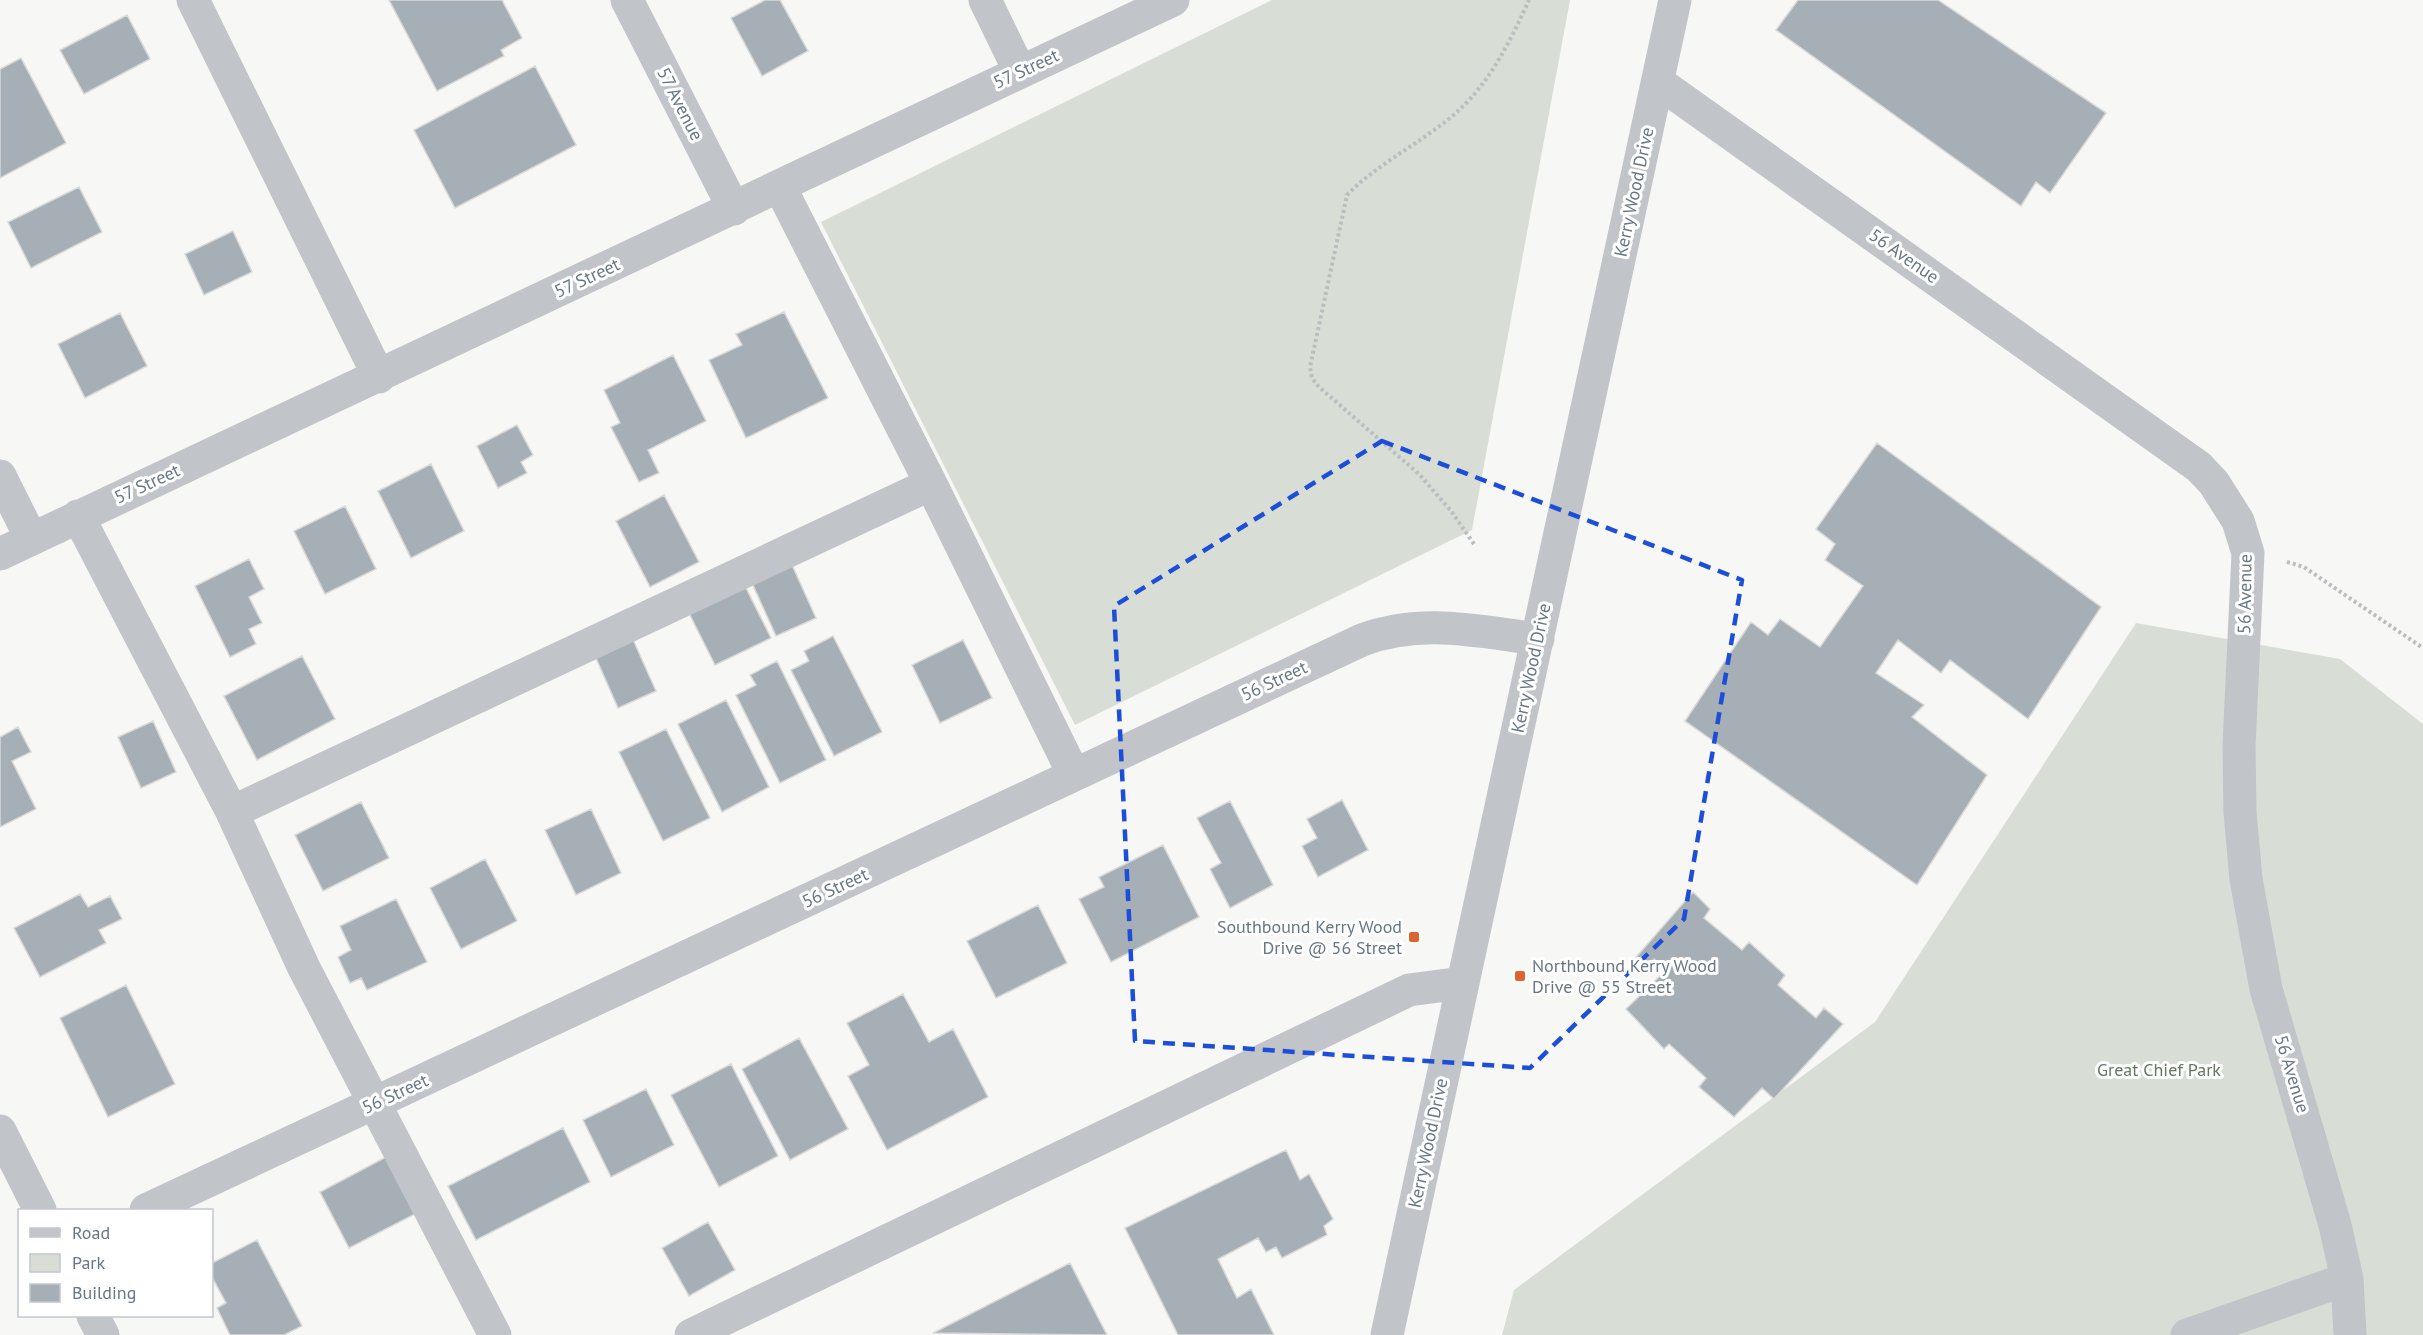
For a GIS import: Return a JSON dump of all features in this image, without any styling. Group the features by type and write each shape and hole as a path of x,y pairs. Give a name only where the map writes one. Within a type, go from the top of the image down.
{"street":[{"path":"193,0 379,377"},
{"name":"57 Avenue","path":"627,0 734,209"},
{"path":"985,0 1020,72"},
{"name":"57 Street","path":"0,554 379,377 1173,0"},
{"name":"Kerry Wood Drive","path":"1388,1335 1675,0"},
{"name":"56 Avenue","path":"1658,81 2199,467 2214,483 2238,521 2248,554 2239,746 2240,812 2246,879 2266,989 2321,1173 2347,1279 2350,1335"},
{"path":"780,187 931,483 1074,775"},
{"path":"0,476 31,538"},
{"path":"232,812 931,483"},
{"path":"78,516 232,812 304,968 495,1335"},
{"name":"56 Street","path":"148,1209 1385,631 1420,626 1538,639"},
{"path":"691,1335 1409,990 1462,983"},
{"path":"0,1131 39,1209"},
{"path":"2187,1335 2347,1279"},
{"path":"94,1317 103,1335"}],"path":[{"path":"1474,544 1451,511 1419,474 1319,387 1312,378 1310,367 1347,195 1450,118 1469,100 1505,52 1529,0"},
{"path":"2248,554 2304,567 2423,648"}],"highlighted area":[{"path":"1382,441 1742,580 1684,919 1530,1068 1135,1041 1114,606"}],"green space":[{"path":"1272,0 1570,0 1472,530 1075,725 821,222"},
{"name":"Great Chief Park","path":"2136,623 2340,659 2423,724 2423,1335 1502,1335 1514,1290 1875,1022"}],"building":[{"path":"389,0 502,0 522,38 501,50 504,56 437,91"},
{"path":"765,0 780,0 808,51 762,76 731,18"},
{"path":"1798,0 1938,0 2106,113 2050,193 2036,182 2021,206 1776,30"},
{"path":"127,15 150,59 84,94 60,50"},
{"path":"21,58 66,143 0,178 0,69"},
{"path":"535,66 576,145 455,208 414,130"},
{"path":"79,187 102,232 31,268 8,222"},
{"path":"233,231 252,272 204,295 185,254"},
{"path":"784,312 828,398 746,438 709,360 742,345 736,334"},
{"path":"120,313 147,366 85,398 58,344"},
{"path":"673,355 706,421 648,450 659,473 639,482 611,427 620,423 604,390"},
{"path":"517,425 533,455 521,462 527,473 498,488 477,446"},
{"path":"1877,443 2101,607 2028,719 1950,660 1941,673 1898,640 1876,673 1924,705 1912,717 1987,775 1917,885 1685,721 1751,622 1768,635 1780,619 1820,647 1863,586 1825,560 1835,544 1816,529"},
{"path":"431,464 464,531 411,558 378,491"},
{"path":"664,495 699,562 650,587 616,521"},
{"path":"345,506 376,569 325,594 294,531"},
{"path":"249,559 264,589 249,597 262,623 249,629 256,644 230,657 195,586"},
{"path":"792,565 816,618 776,636 752,583"},
{"path":"743,582 771,638 715,665 687,609"},
{"path":"630,633 656,691 618,708 592,649"},
{"path":"833,636 882,732 834,756 791,670 809,661 804,651"},
{"path":"963,640 992,698 940,723 912,665"},
{"path":"302,656 335,719 257,760 224,696"},
{"path":"777,661 826,760 780,783 736,695 756,685 750,675"},
{"path":"726,700 769,787 722,812 678,724"},
{"path":"153,721 176,772 141,788 118,737"},
{"path":"18,727 31,752 12,761 36,809 0,827 0,737"},
{"path":"666,729 710,818 663,841 619,752"},
{"path":"1342,800 1368,850 1318,877 1302,846 1317,838 1307,819"},
{"path":"1230,801 1273,885 1230,908 1210,869 1221,863 1197,818"},
{"path":"361,802 389,858 323,891 295,835"},
{"path":"591,809 621,873 576,895 545,830"},
{"path":"1163,845 1199,917 1111,962 1079,899 1104,887 1099,877"},
{"path":"485,859 517,921 461,949 430,888"},
{"path":"1693,892 1710,909 1704,918 1742,950 1749,942 1785,975 1778,985 1816,1018 1824,1008 1843,1024 1774,1099 1762,1088 1734,1117 1699,1087 1706,1078 1669,1044 1664,1049 1626,1009 1666,970 1654,959 1641,973 1631,963"},
{"path":"80,894 88,907 110,896 122,919 99,930 106,943 40,977 14,928"},
{"path":"396,899 427,962 367,990 361,978 350,983 338,957 351,950 340,926"},
{"path":"1038,905 1067,963 996,998 967,941"},
{"path":"126,985 175,1084 108,1117 60,1018"},
{"path":"903,994 929,1042 953,1029 988,1097 887,1150 848,1076 869,1065 847,1023"},
{"path":"799,1038 848,1129 790,1160 742,1069"},
{"path":"731,1064 778,1156 719,1187 671,1095"},
{"path":"646,1089 674,1145 611,1177 583,1120"},
{"path":"563,1128 590,1182 476,1240 448,1186"},
{"path":"1286,1150 1300,1180 1309,1174 1333,1219 1324,1226 1327,1235 1282,1258 1276,1247 1266,1252 1258,1238 1218,1259 1237,1298 1251,1289 1274,1335 1178,1335 1125,1228"},
{"path":"386,1157 415,1214 349,1248 320,1192"},
{"path":"708,1222 735,1270 689,1296 662,1248"},
{"path":"257,1240 302,1326 284,1335 230,1335 217,1308 226,1303 213,1279 213,1262"},
{"path":"1070,1263 1107,1335 933,1333"}],"place":[{"name":"Southbound Kerry Wood Drive @ 56 Street","path":"1414,937"},
{"name":"Northbound Kerry Wood Drive @ 55 Street","path":"1520,976"}]}
